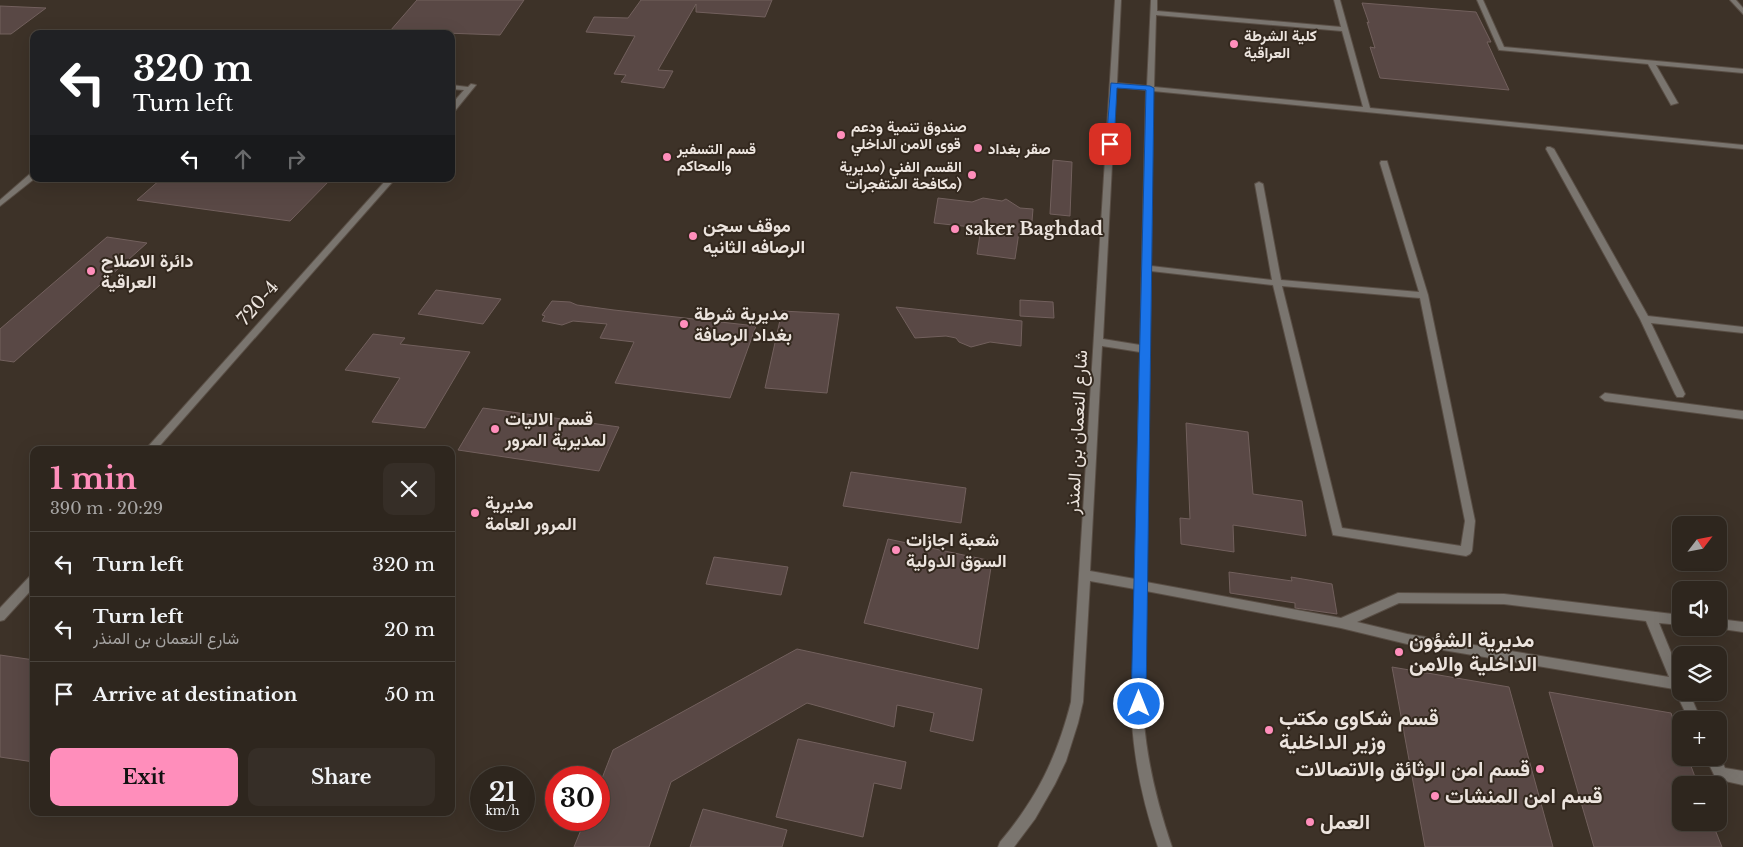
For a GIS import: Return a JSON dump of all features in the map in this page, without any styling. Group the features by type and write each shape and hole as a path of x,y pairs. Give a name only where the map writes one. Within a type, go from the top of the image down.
{"street":[{"name":"شارع النعمان بن المنذر","path":"1005,847 1021,829 1042,799 1058,767 1070,735 1077,702 1118,0"},
{"path":"1154,0 1150,88 1140,586 1140,753 1154,816 1165,847"},
{"path":"1337,0 1367,109"},
{"path":"1480,0 1501,49 1743,71"},
{"path":"1733,0 1743,12"},
{"path":"1154,13 1344,29"},
{"path":"1651,63 1674,103"},
{"path":"1113,85 1743,147"},
{"path":"455,87 471,87 455,105"},
{"path":"1550,149 1645,319 1680,394"},
{"path":"1259,184 1277,283 1337,532 1466,551 1470,521 1424,294 1384,163"},
{"path":"0,204 30,178"},
{"name":"720-4","path":"154,446 388,182"},
{"path":"1146,268 1277,283 1424,294"},
{"path":"1645,319 1743,330"},
{"path":"1098,342 1145,349"},
{"path":"1606,397 1743,415"},
{"path":"1085,575 1341,623 1408,639 1672,688"},
{"path":"0,616 30,583"},
{"path":"1341,623 1398,598 1504,599 1672,619"},
{"path":"1650,616 1672,670"},
{"path":"1727,625 1743,627"},
{"path":"1717,766 1721,774 1743,778"}],"building":[{"path":"417,0 524,0 500,35 455,33 455,30 391,30"},
{"path":"641,0 772,0 765,17 696,12 696,4 658,70 673,71 664,88 621,82 626,75 614,74 635,36 586,32 594,17 628,18"},
{"path":"1362,3 1476,12 1491,42 1487,42 1509,90 1380,78 1370,47 1375,48"},
{"path":"0,6 46,8 11,34 0,34"},
{"path":"1053,160 1072,162 1070,216 1050,214"},
{"path":"158,182 328,182 290,221 137,200"},
{"path":"938,198 972,202 983,198 1002,201 1006,199 1020,208 1033,209 1031,233 1019,232 1015,259 977,254 981,228 934,223"},
{"path":"107,237 147,243 14,362 0,360 0,329"},
{"path":"436,290 501,299 483,324 418,314"},
{"path":"1020,300 1053,302 1054,318 1020,316"},
{"path":"552,301 756,326 730,398 615,383 634,342 600,338 607,324 573,321 562,325 542,321 545,316 542,315"},
{"path":"896,307 1022,321 1021,346 990,342 971,347 959,342 956,338 946,336 915,338"},
{"path":"782,311 839,314 827,393 765,388"},
{"path":"373,334 405,338 400,344 470,352 425,428 372,422 400,378 345,370"},
{"path":"483,408 619,427 599,471 458,450"},
{"path":"1186,423 1248,432 1253,494 1302,501 1306,536 1233,525 1234,552 1181,544 1180,518 1190,519"},
{"path":"851,472 966,488 961,523 843,506"},
{"path":"888,539 992,561 978,649 864,623"},
{"path":"714,557 788,567 781,595 706,584"},
{"path":"1229,572 1292,581 1291,577 1332,584 1337,614 1295,608 1295,603 1230,593"},
{"path":"797,649 982,689 973,741 930,731 934,713 897,705 894,727 807,703 671,782 649,847 574,847 581,831 610,831 610,766 607,766 613,750"},
{"path":"0,655 30,659 30,761 0,757"},
{"path":"1392,667 1509,687 1553,847 1425,847"},
{"path":"1549,692 1671,713 1672,766 1691,766 1695,776 1672,776 1672,831 1716,831 1722,847 1594,847"},
{"path":"798,739 906,762 901,789 874,783 863,837 776,817"},
{"path":"703,809 787,830 782,847 690,847"}],"place":[{"name":"كلية الشرطة العراقية","path":"1234,44"},
{"name":"صندوق تنمية ودعم قوى الامن الداخلي","path":"841,135"},
{"name":"صقر بغداد","path":"978,148"},
{"name":"قسم التسفير والمحاكم","path":"667,157"},
{"name":"القسم الفني (مديرية مكافحة المتفجرات)","path":"972,175"},
{"name":"saker Baghdad","path":"955,229"},
{"name":"موقف سجن الرصافه الثانيه","path":"693,236"},
{"name":"دائرة الاصلاح العراقية","path":"91,271"},
{"name":"مديرية شرطة بغداد الرصافة","path":"684,324"},
{"name":"قسم الاليات لمديرية المرور","path":"495,429"},
{"name":"مديرية المرور العامة","path":"475,513"},
{"name":"شعبة اجازات السوق الدولية","path":"896,550"},
{"name":"مديرية الشؤون الداخلية والامن","path":"1399,652"},
{"name":"قسم شكاوى مكتب وزير الداخلية","path":"1269,730"},
{"name":"قسم امن الوثائق والاتصالات","path":"1540,769"},
{"name":"قسم امن المنشات","path":"1435,796"},
{"name":"العمل","path":"1310,822"}],"route":[{"path":"1110,144 1113,85 1150,88 1139,704"}]}
